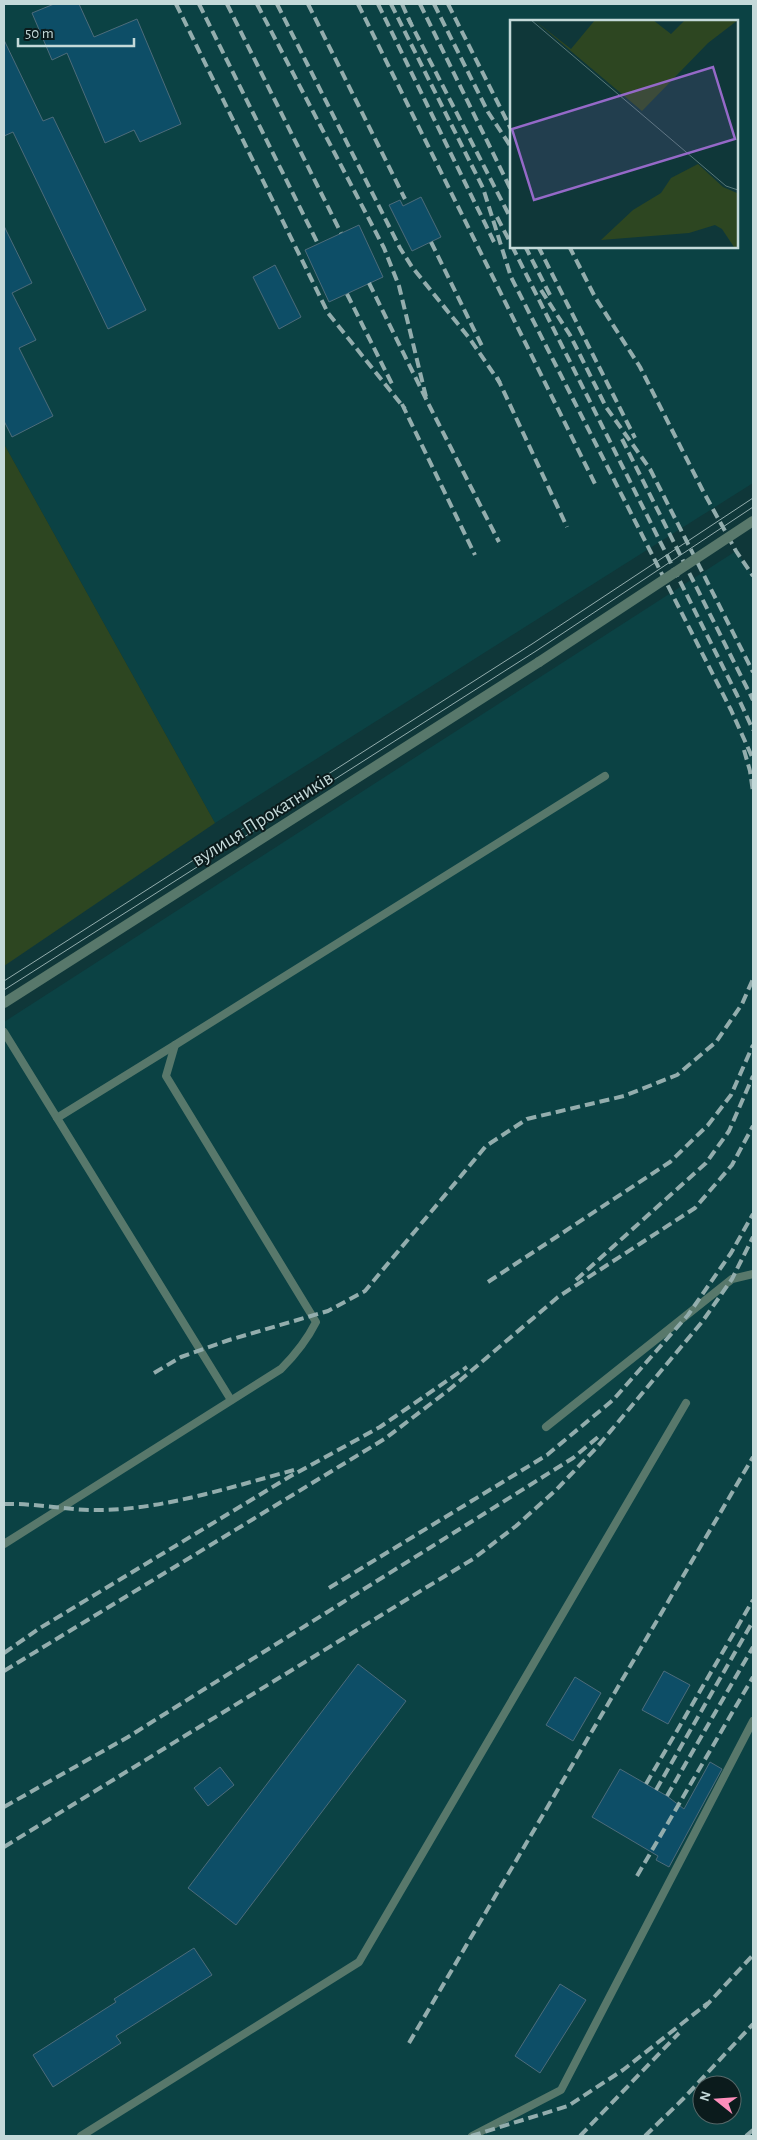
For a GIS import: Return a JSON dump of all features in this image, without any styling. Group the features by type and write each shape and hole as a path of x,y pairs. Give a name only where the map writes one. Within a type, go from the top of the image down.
{"street":[{"name":"вулиця Прокатників","path":"4,1002 539,662 753,520"}],"lane":[{"path":"57,1118 605,776"},
{"path":"4,1032 231,1400"},
{"path":"4,1544 281,1369 296,1354 316,1322 166,1076 175,1045"},
{"path":"546,1427 732,1279 753,1274"},
{"path":"81,2136 359,1962 686,1404"},
{"path":"472,2136 561,2090 753,1721"}],"shaded area":[{"path":"4,4 753,4 753,483 215,823 4,444"},
{"path":"736,551 753,576 753,2136 4,2136 4,1022"}],"green space":[{"path":"4,444 215,823 4,966"}],"building":[{"path":"54,4 79,4 94,37 137,19 181,124 140,142 134,130 105,143 67,53 52,60 32,13"},
{"path":"4,40 43,121 53,117 146,310 108,329 13,132 4,136"},
{"path":"421,197 441,237 412,251 389,205 400,200 403,206"},
{"path":"359,225 383,277 329,302 305,250"},
{"path":"4,226 32,283 12,293 36,340 19,348 53,416 12,437 4,421"},
{"path":"275,265 301,317 279,329 253,277"},
{"path":"358,1664 406,1701 236,1925 188,1888"},
{"path":"664,1671 690,1685 668,1724 642,1710"},
{"path":"575,1677 601,1693 573,1741 546,1725"},
{"path":"710,1762 722,1769 669,1867 656,1860 658,1856 592,1817 620,1769 667,1796 684,1809"},
{"path":"220,1767 234,1785 208,1806 194,1788"},
{"path":"194,1948 212,1975 116,2036 121,2043 53,2087 33,2055 116,2002 114,1999"},
{"path":"560,1984 586,2000 540,2073 515,2056"}],"tram line":[{"path":"4,981 532,644 753,498"},
{"path":"4,990 536,651 753,507"}],"railway":[{"path":"176,4 328,313 405,409"},
{"path":"199,4 318,244"},
{"path":"227,4 341,233"},
{"path":"257,4 384,248 399,286 427,401"},
{"path":"277,4 400,248 412,267 470,339 500,383"},
{"path":"308,4 405,199"},
{"path":"358,4 597,488"},
{"path":"378,4 494,242"},
{"path":"391,4 483,188 511,277 731,710 753,759"},
{"path":"402,4 411,24"},
{"path":"420,4 510,188"},
{"path":"434,4 488,112 510,145"},
{"path":"448,4 510,127"},
{"path":"408,18 510,217"},
{"path":"497,217 510,242"},
{"path":"431,242 483,348"},
{"path":"513,248 753,730"},
{"path":"526,248 550,295"},
{"path":"539,248 635,438"},
{"path":"570,248 595,297 640,367 703,491 736,551 753,576"},
{"path":"369,283 499,542"},
{"path":"541,290 570,335 606,407 650,469 753,672"},
{"path":"347,294 392,384"},
{"path":"497,377 567,527"},
{"path":"402,404 475,555"},
{"path":"622,439 753,700"},
{"path":"744,750 753,792"},
{"path":"154,1373 181,1357 229,1340 328,1311 365,1291 486,1146 527,1119 624,1096 677,1075 716,1042 742,1004 753,979"},
{"path":"488,1282 670,1162 708,1125 731,1095 753,1045"},
{"path":"576,1280 706,1163 729,1131 753,1076"},
{"path":"4,1671 386,1438 450,1389 558,1297 695,1208 732,1165 753,1126"},
{"path":"329,1588 547,1455 613,1400 688,1315 731,1253 753,1214"},
{"path":"4,1847 473,1559 516,1526 557,1489 598,1446 702,1322 732,1279 753,1237"},
{"path":"4,1653 40,1628 289,1477 380,1427 467,1367"},
{"path":"4,1807 128,1737 573,1458 598,1437"},
{"path":"409,2043 753,1457"},
{"path":"4,1504 91,1510 126,1509 199,1496 294,1470"},
{"path":"646,1784 753,1600"},
{"path":"656,1790 753,1621"},
{"path":"667,1796 753,1647"},
{"path":"637,1876 753,1677"},
{"path":"704,2008 753,1955"},
{"path":"471,2136 568,2106 623,2070 708,2003"},
{"path":"645,2136 684,2098 753,2024"},
{"path":"580,2136 679,2033"},
{"path":"746,2136 753,2130"}]}
